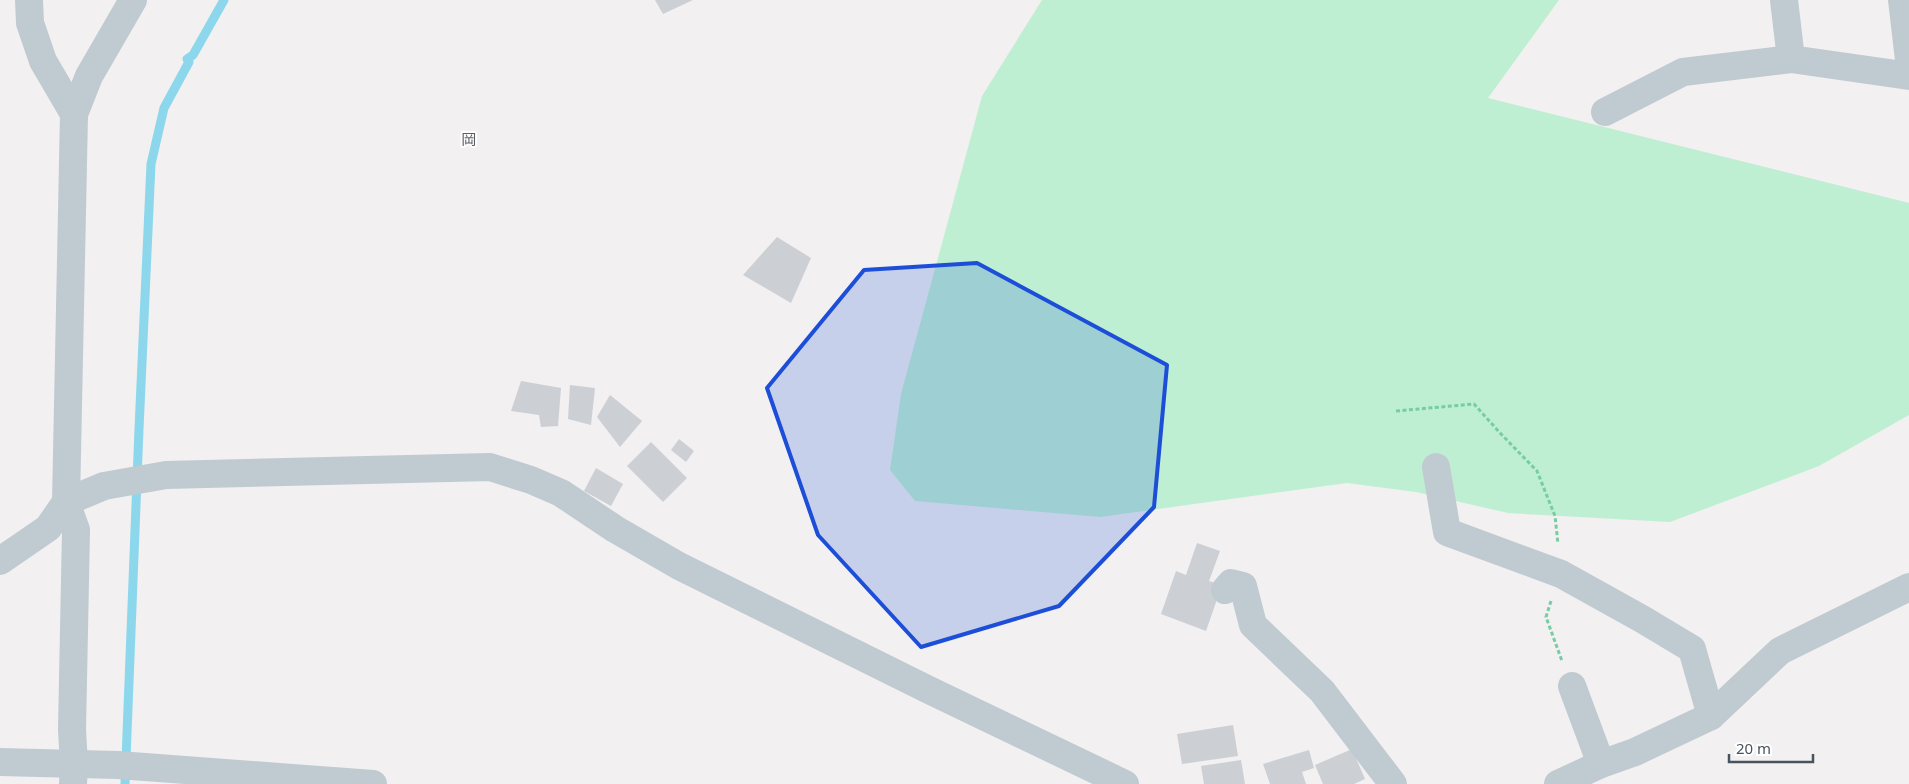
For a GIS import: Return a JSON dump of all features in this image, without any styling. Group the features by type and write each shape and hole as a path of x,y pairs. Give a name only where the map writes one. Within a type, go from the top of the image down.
{"street":[{"path":"29,0 30,23 43,61 74,114"},
{"path":"74,774 72,730 76,530 66,502 74,114 89,76 133,0"},
{"path":"1784,0 1792,59"},
{"path":"1902,0 1909,60"},
{"path":"1605,112 1683,72 1792,59 1909,76"},
{"path":"0,561 48,528 66,502 104,486 166,476 490,467 531,480 562,493 615,529 680,566 929,690 1125,784"},
{"path":"1436,467 1447,532 1561,574 1692,649 1710,716"},
{"path":"1225,590 1231,583 1243,586 1253,625 1322,691 1393,784"},
{"path":"1558,784 1601,764 1635,752 1710,716 1780,651 1909,587"},
{"path":"1572,686 1601,764"},
{"path":"0,762 74,774 118,765 373,784"}],"path":[{"path":"1396,411 1474,404 1537,471 1555,516 1561,574 1546,617 1572,686"}],"highlighted area":[{"path":"977,263 1167,365 1154,507 1059,606 921,647 818,535 767,388 864,270"}],"green space":[{"path":"1042,0 1559,0 1488,98 1909,203 1909,415 1819,466 1670,522 1508,513 1416,492 1347,483 1100,517 915,501 890,470 901,394 982,96"}],"building":[{"path":"655,0 693,0 663,14"},
{"path":"777,237 811,258 791,303 743,275"},
{"path":"521,381 561,388 558,426 541,427 539,415 511,411"},
{"path":"570,385 595,388 591,425 568,419"},
{"path":"610,395 642,421 620,447 597,417"},
{"path":"679,439 694,451 686,462 671,450"},
{"path":"651,442 687,478 663,502 627,466"},
{"path":"596,468 623,484 611,506 584,491"},
{"path":"1197,543 1220,551 1209,581 1222,585 1206,631 1161,614 1176,571 1186,575"},
{"path":"1233,725 1238,756 1182,764 1177,734"},
{"path":"1352,749 1365,779 1354,784 1323,784 1315,765"},
{"path":"1309,750 1314,768 1302,772 1306,784 1270,784 1263,764"},
{"path":"1241,760 1245,784 1204,784 1201,766"}],"waterway":[{"path":"125,784 151,164 164,108 189,62 187,59 193,55 224,0"}],"district":[{"name":"岡","path":"469,140"}]}
